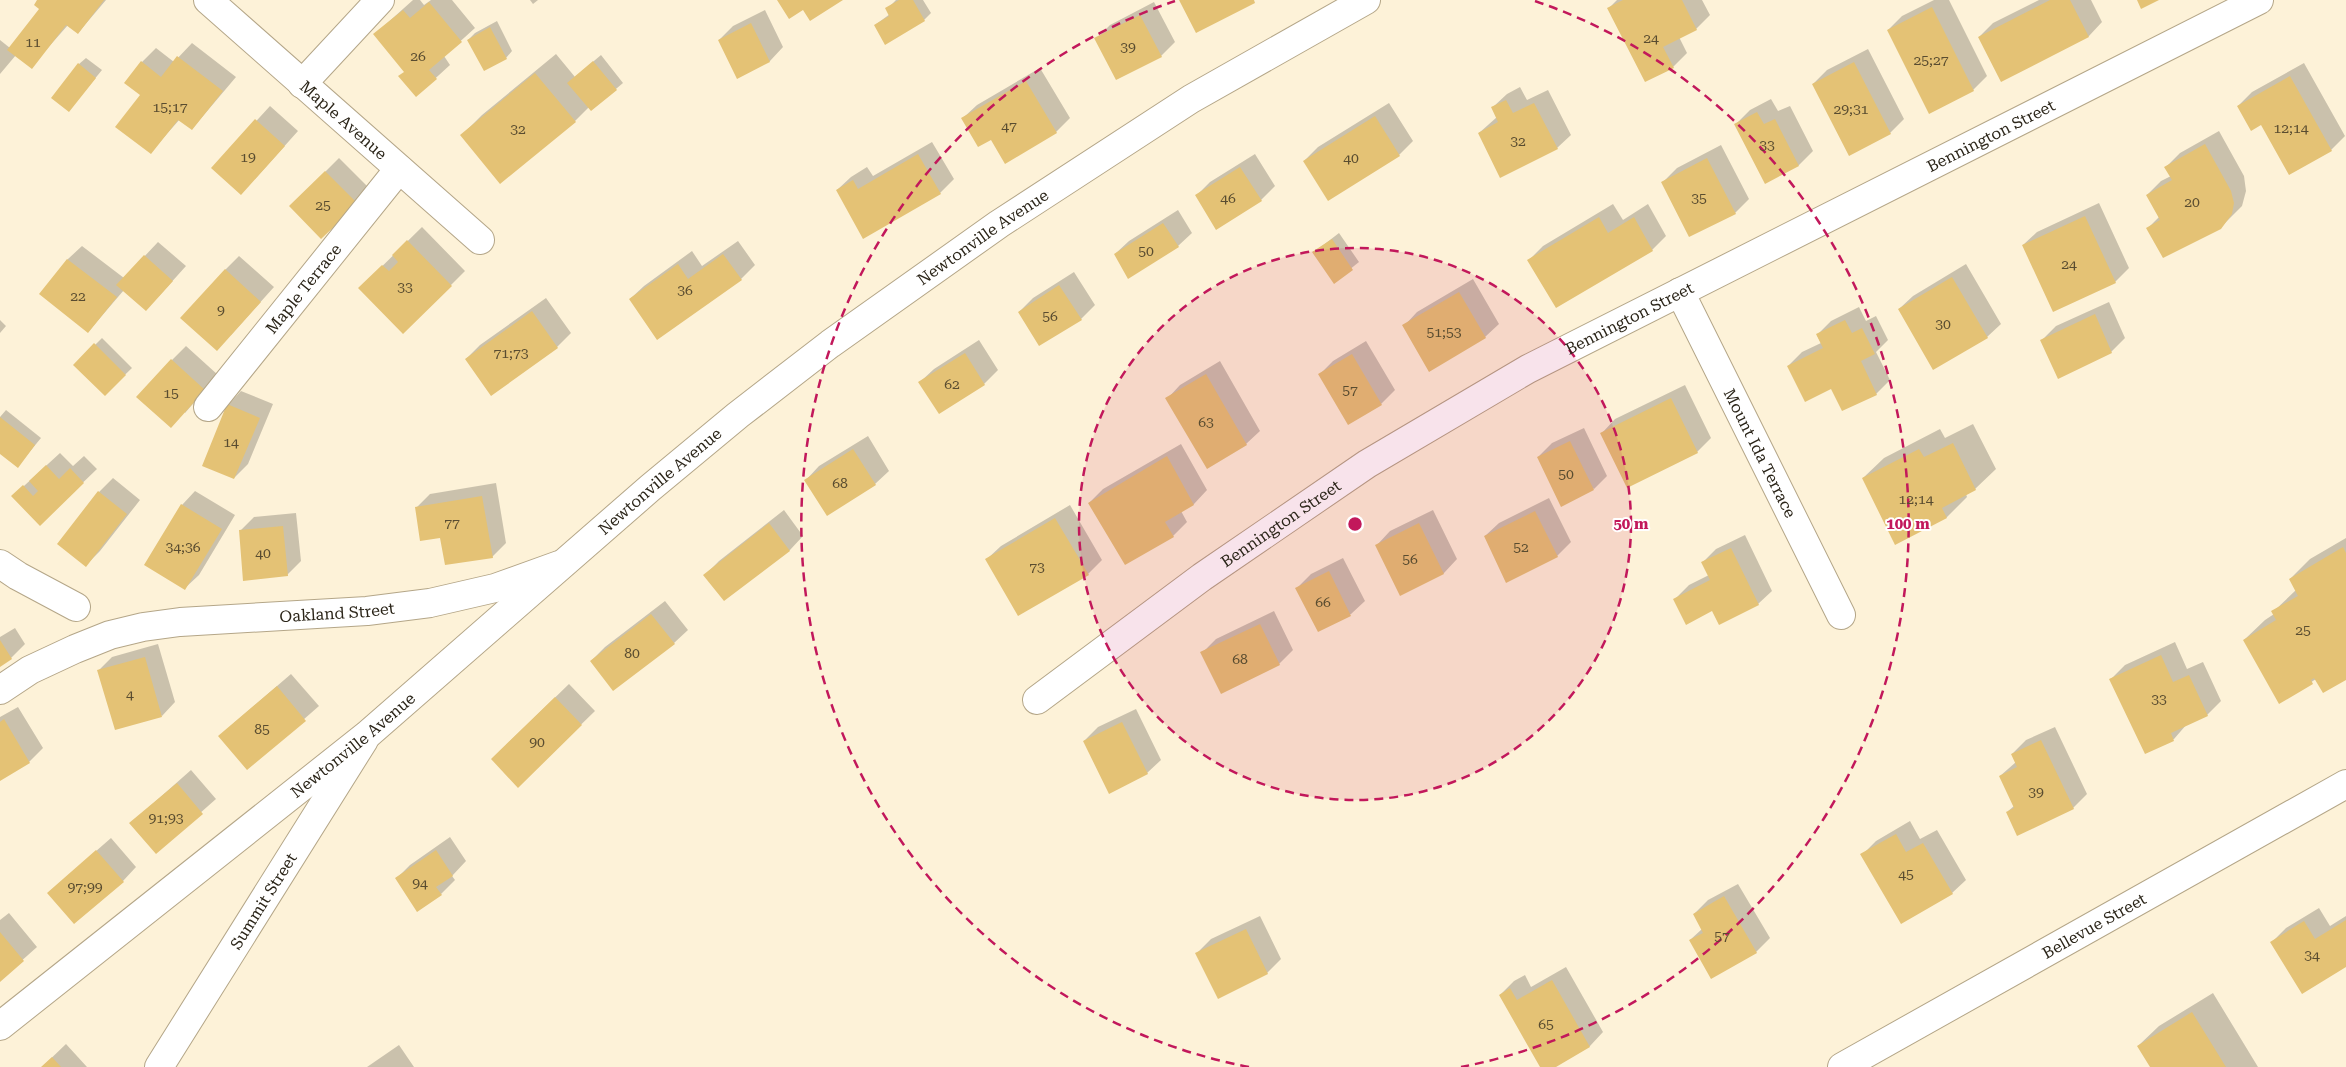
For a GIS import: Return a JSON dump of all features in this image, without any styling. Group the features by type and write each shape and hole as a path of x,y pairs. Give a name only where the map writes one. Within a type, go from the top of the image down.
{"street":[{"name":"Maple Avenue","path":"208,0 480,240"},
{"path":"302,84 380,0"},
{"name":"Newtonville Avenue","path":"0,1026 367,735 559,565 738,415 830,344 999,224 1191,99 1366,0"},
{"name":"Bennington Street","path":"1037,700 1202,577 1367,464 1528,369 2259,0"},
{"name":"Maple Terrace","path":"208,407 399,168"},
{"name":"Mount Ida Terrace","path":"1680,292 1841,615"},
{"path":"0,564 18,576 76,607"},
{"name":"Oakland Street","path":"0,690 30,670 110,635 142,627 180,622 367,611 430,603 495,588 559,565"},
{"name":"Summit Street","path":"159,1067 367,735"},
{"name":"Bellevue Street","path":"1842,1067 2346,784"}],"building":[{"path":"37,0 104,0 78,34 66,25 32,69 7,50 39,9 34,5"},
{"path":"777,0 843,0 810,21 803,10 789,19"},
{"path":"899,0 913,0 925,21 885,45 874,25 889,16 885,8"},
{"path":"1179,0 1254,0 1255,3 1196,33"},
{"path":"1623,0 1682,0 1697,30 1663,47 1674,68 1645,82 1607,8"},
{"path":"2050,0 2070,0 2089,37 2001,82 1978,37"},
{"path":"2137,0 2159,0 2141,9"},
{"path":"429,2 462,42 429,70 437,79 416,97 398,76 404,72 373,34 403,10 410,18"},
{"path":"1932,7 1974,91 1929,114 1887,30"},
{"path":"1140,15 1162,57 1116,80 1094,38"},
{"path":"751,23 770,62 737,79 718,40"},
{"path":"490,27 507,59 484,71 467,40"},
{"path":"177,56 223,91 192,130 178,120 151,154 115,127 140,95 124,83 141,61 161,77"},
{"path":"593,61 617,90 591,111 567,83"},
{"path":"1854,62 1891,134 1849,156 1812,84"},
{"path":"78,63 96,78 69,112 51,98"},
{"path":"535,73 576,122 500,184 460,135"},
{"path":"2290,76 2332,151 2289,175 2261,125 2251,131 2237,106"},
{"path":"1026,81 1057,133 1005,164 991,140 978,147 961,118"},
{"path":"1506,100 1513,113 1534,103 1558,149 1500,178 1478,133 1498,122 1491,107"},
{"path":"1757,112 1764,124 1775,119 1799,166 1765,184 1734,124"},
{"path":"1375,116 1400,156 1328,201 1303,161"},
{"path":"255,119 285,146 241,195 211,168"},
{"path":"2205,144 2231,191 2234,203 2232,214 2221,229 2163,258 2146,228 2160,220 2146,195 2172,180 2164,167"},
{"path":"918,154 941,194 863,239 836,190 853,180 858,189"},
{"path":"1707,158 1736,214 1689,237 1661,182"},
{"path":"1240,167 1262,201 1216,230 1195,195"},
{"path":"325,171 358,204 321,239 289,206"},
{"path":"2085,216 2116,283 2053,312 2022,245"},
{"path":"1599,217 1608,233 1634,217 1653,251 1556,308 1527,260"},
{"path":"1163,223 1179,247 1128,279 1114,254"},
{"path":"1332,239 1353,270 1334,284 1312,252"},
{"path":"407,240 452,286 403,334 358,288 382,265 389,271 398,262 392,255"},
{"path":"723,254 742,280 657,340 629,299 678,264 688,279"},
{"path":"144,255 173,281 146,311 116,285"},
{"path":"67,259 117,297 88,333 39,294"},
{"path":"225,269 261,302 217,351 180,318"},
{"path":"1952,277 1988,338 1933,370 1898,309"},
{"path":"1059,285 1082,320 1039,346 1018,312"},
{"path":"1459,292 1486,338 1429,372 1402,325"},
{"path":"532,311 558,348 491,396 465,359"},
{"path":"2095,314 2112,353 2058,379 2040,340"},
{"path":"1845,320 1852,333 1862,328 1875,354 1861,361 1877,395 1842,411 1831,389 1805,402 1787,366 1823,348 1816,334"},
{"path":"94,343 126,375 105,396 73,365"},
{"path":"965,353 985,385 939,414 918,382"},
{"path":"1352,354 1382,405 1348,425 1318,374"},
{"path":"171,359 205,390 171,428 136,397"},
{"path":"1206,374 1247,445 1207,469 1165,398"},
{"path":"1671,398 1698,453 1627,488 1600,433"},
{"path":"227,404 260,418 234,479 202,466"},
{"path":"0,417 35,445 18,468 0,454"},
{"path":"1570,441 1594,490 1561,507 1537,457"},
{"path":"1953,443 1976,490 1942,508 1947,518 1895,545 1862,478 1919,449 1924,457"},
{"path":"853,449 876,485 827,516 804,480"},
{"path":"1167,456 1194,505 1165,522 1174,537 1125,565 1088,503"},
{"path":"46,465 59,479 70,468 84,483 40,526 11,496 23,485 33,496 38,491 29,481"},
{"path":"98,491 127,514 86,567 57,544"},
{"path":"482,496 493,558 445,565 440,538 420,541 415,507"},
{"path":"181,504 222,529 185,590 144,565"},
{"path":"1535,511 1558,557 1506,583 1484,536"},
{"path":"1055,518 1089,575 1018,616 985,559"},
{"path":"769,523 790,551 724,601 703,575"},
{"path":"1419,523 1444,574 1400,596 1375,545"},
{"path":"283,526 288,576 243,581 239,530"},
{"path":"2343,547 2346,553 2346,680 2323,693 2314,678 2311,680 2313,684 2279,704 2243,640 2276,620 2271,611 2298,596 2289,579"},
{"path":"1731,548 1759,605 1719,625 1712,611 1686,625 1673,599 1710,580 1701,562"},
{"path":"1329,571 1351,616 1318,632 1295,588"},
{"path":"651,614 675,644 613,691 590,661"},
{"path":"1260,624 1280,665 1221,694 1200,652"},
{"path":"0,640 12,659 0,667"},
{"path":"2161,655 2173,682 2189,675 2208,716 2171,733 2174,741 2145,754 2109,679"},
{"path":"145,657 162,717 115,730 97,670"},
{"path":"277,686 306,721 247,770 218,736"},
{"path":"555,697 582,725 518,788 491,759"},
{"path":"4,719 30,763 0,781 0,722"},
{"path":"1122,722 1148,774 1109,794 1083,741"},
{"path":"2041,740 2074,809 2017,836 2006,812 2014,808 1999,776 2017,767 2011,754"},
{"path":"177,783 203,814 156,854 129,823"},
{"path":"1896,834 1906,852 1923,843 1953,894 1901,924 1860,854"},
{"path":"96,850 124,882 74,924 47,893"},
{"path":"436,850 453,876 436,887 442,895 417,912 395,878"},
{"path":"1724,896 1757,953 1711,979 1689,940 1703,933 1693,914"},
{"path":"2346,920 2346,967 2302,994 2270,942 2304,921 2315,939"},
{"path":"1246,929 1268,974 1218,999 1195,953"},
{"path":"0,932 24,961 0,982"},
{"path":"1552,980 1590,1047 1556,1067 1540,1067 1499,995 1510,988 1517,1000"},
{"path":"2192,1012 2226,1067 2150,1067 2137,1046"},
{"path":"52,1057 61,1067 41,1067"}]}
